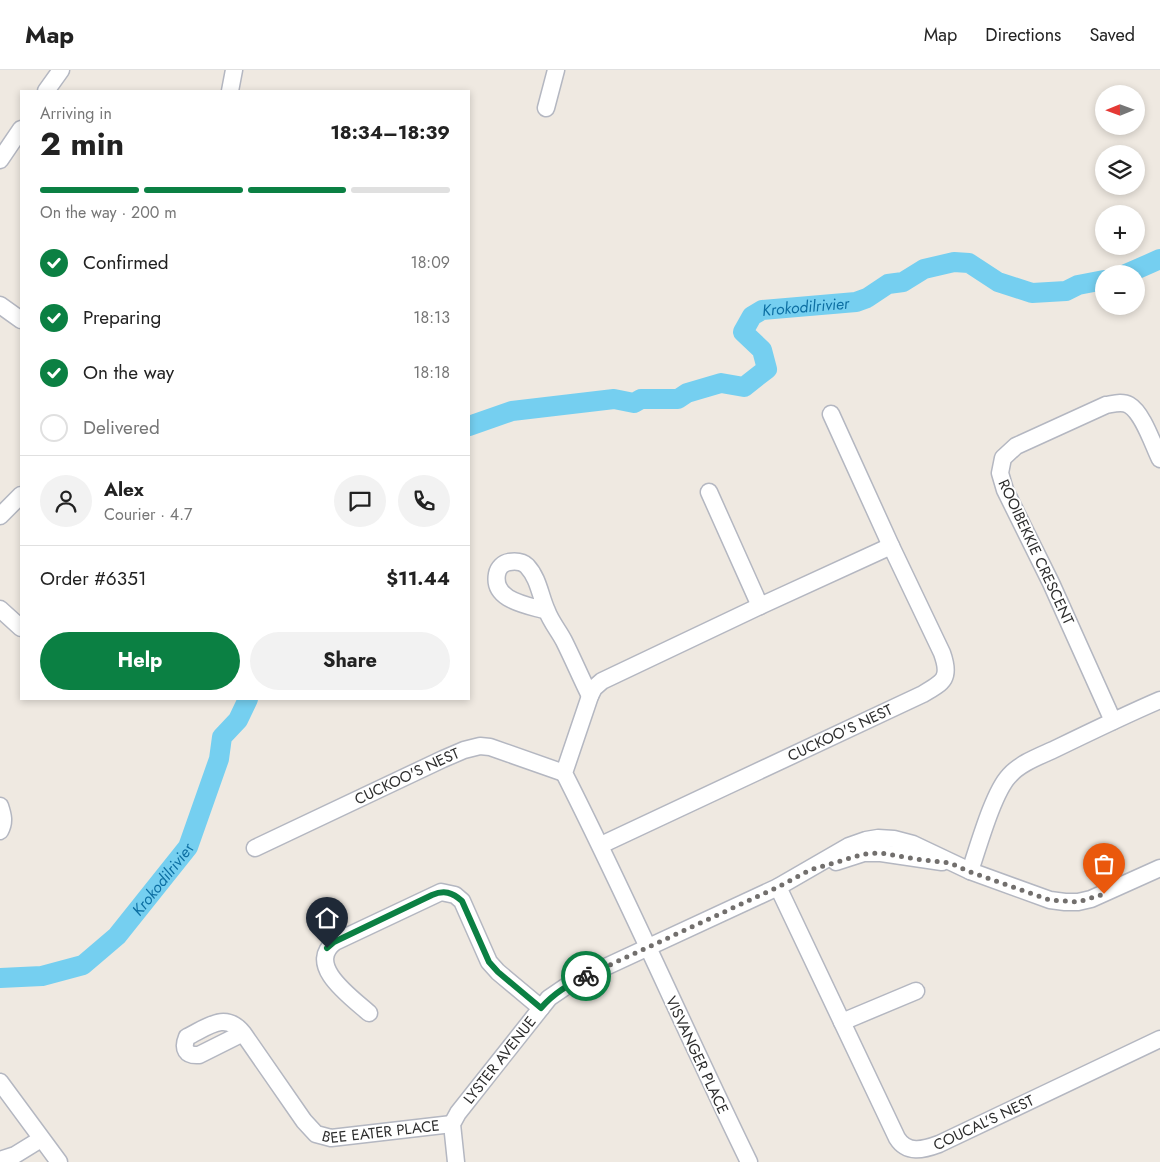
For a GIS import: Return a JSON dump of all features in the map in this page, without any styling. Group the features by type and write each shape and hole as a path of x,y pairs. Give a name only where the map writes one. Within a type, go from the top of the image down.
{"street":[{"path":"47,90 60,70"},
{"path":"230,90 234,70"},
{"path":"546,108 556,70"},
{"path":"0,160 20,130"},
{"path":"0,306 20,319"},
{"name":"ROOIBEKKIE CRESCENT","path":"1113,721 1051,583 1005,490 1000,473 1001,464 1003,458 1016,446 1106,405 1120,403 1128,405 1140,418 1160,459"},
{"name":"CUCKOO'S NEST","path":"601,845 923,694 938,686 944,680 947,672 942,653 831,414"},
{"path":"709,492 760,606"},
{"path":"0,516 20,496"},
{"path":"647,947 601,845 564,773 594,688 602,681 891,546"},
{"path":"0,609 20,627"},
{"path":"547,611 564,641 590,696"},
{"path":"970,872 1001,787 1008,776 1018,768 1160,700"},
{"name":"CUCKOO'S NEST","path":"255,848 473,746 490,747 564,773"},
{"path":"0,806 4,824 0,831"},
{"name":"LYSTER AVENUE","path":"452,1124 467,1100 549,998 571,983 778,887 850,846 866,840 878,838 894,839 913,844 970,872 1050,900 1078,902 1104,894 1160,868"},
{"name":"COUCAL'S NEST","path":"778,887 897,1138 906,1148 927,1148 938,1144 1160,1039"},
{"path":"369,1013 347,994 327,970 324,955 327,948 334,942 441,892 455,895 462,901 489,962 498,972 541,1008"},
{"name":"VISVANGER PLACE","path":"647,947 748,1162"},
{"path":"842,1022 916,991"},
{"name":"BEE EATER PLACE","path":"243,1033 304,1121 316,1134 331,1138 452,1124"},
{"path":"0,1082 58,1162"},
{"path":"452,1124 456,1162"},
{"path":"0,1160 15,1155 41,1139"}],"waterway":[{"name":"Krokodilrivier","path":"1145,266 1160,259"},
{"name":"Krokodilrivier","path":"470,426 512,411 614,399 634,403 641,399 678,399 687,393 721,383 744,387 767,369 762,350 743,332 752,316 762,310 856,302 867,298 888,284 903,282 924,269 954,262 969,263 998,282 1032,293 1066,291 1078,285 1095,282"},
{"name":"Krokodilrivier","path":"0,978 42,976 83,965 117,936 188,847 219,759 222,737 238,720 248,700"}],"way so far":[{"path":"586,976 778,887 810,870 864,854 896,854 916,859 950,863 970,872 1050,900 1078,902 1104,894"}],"route":[{"path":"327,948 334,942 432,895 448,892 462,901 489,962 498,972 541,1008 549,998 560,990 586,976"}]}
